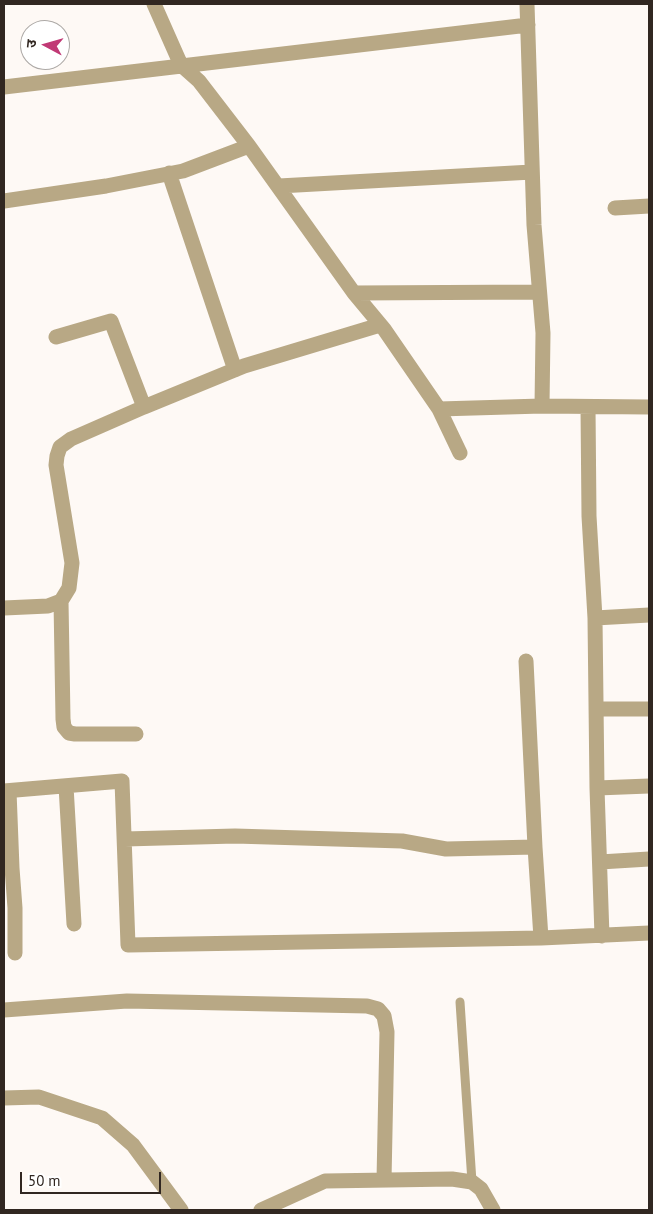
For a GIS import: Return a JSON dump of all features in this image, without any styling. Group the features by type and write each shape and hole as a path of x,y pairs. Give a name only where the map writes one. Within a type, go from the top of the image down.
{"street":[{"path":"154,4 181,65 199,81 249,146 354,293 380,325 439,408 460,453"},
{"path":"527,4 535,235 543,334 542,406"},
{"path":"4,86 528,25"},
{"path":"4,201 106,186 183,171 249,146"},
{"path":"279,186 532,172"},
{"path":"169,174 234,370"},
{"path":"614,208 649,206"},
{"path":"354,293 539,292"},
{"path":"56,337 111,321 144,407"},
{"path":"136,734 75,734 69,733 64,727 62,719 61,601 69,588 72,563 56,465 60,447 71,439 234,370 380,325"},
{"path":"439,408 542,406 649,407"},
{"path":"588,407 589,516 595,618 597,788 602,936"},
{"path":"4,608 48,606 61,601"},
{"path":"595,618 649,615"},
{"path":"526,662 541,938"},
{"path":"596,709 649,709"},
{"path":"15,953 15,908 8,868 6,791 122,781 128,945 541,938 649,933"},
{"path":"66,786 74,924"},
{"path":"597,788 649,786"},
{"path":"125,839 234,836 402,841 446,849 535,847"},
{"path":"600,862 649,859"},
{"path":"4,1010 126,1001 367,1006 378,1009 384,1016 387,1032 384,1180"},
{"path":"4,1098 39,1097 102,1118 133,1145 181,1210"},
{"path":"261,1210 325,1181 452,1179 472,1182 481,1189 493,1210"}],"lane":[{"path":"460,1002 472,1182"}]}
